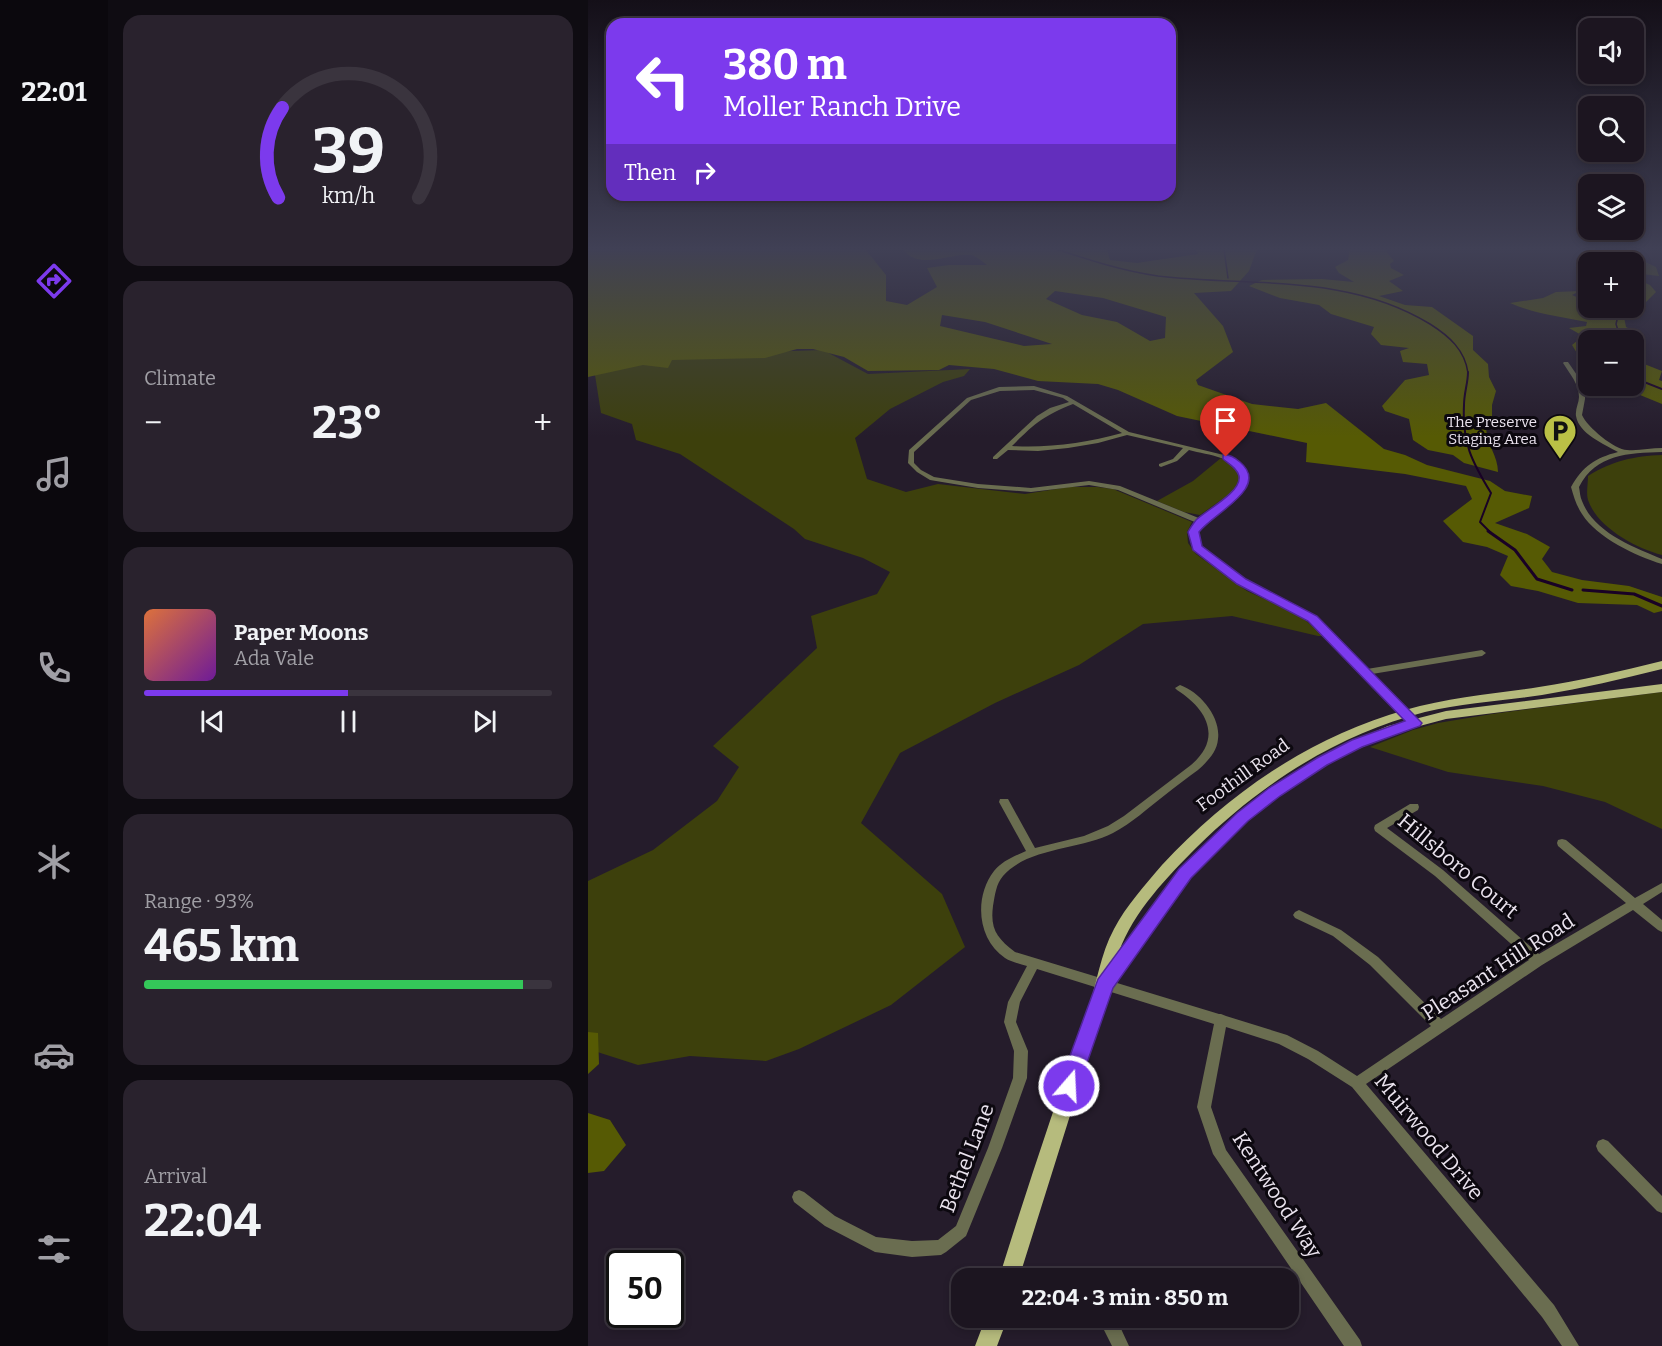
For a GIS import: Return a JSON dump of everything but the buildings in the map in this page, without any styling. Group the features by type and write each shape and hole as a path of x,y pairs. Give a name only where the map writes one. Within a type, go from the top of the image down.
{"main road":[{"name":"Foothill Road","path":"1012,1268 1072,1078 1105,984 1117,938 1140,901 1197,838 1230,809 1295,762 1330,744 1454,702 1564,687 1662,665"},
{"name":"Foothill Road","path":"1410,718 1662,687"},
{"path":"986,1346 993,1328"}],"street":[{"path":"1566,363 1580,385 1583,397 1579,410 1581,420 1588,428 1624,453"},
{"path":"1201,522 1120,488 1089,483 1031,490 978,486 932,479 911,463 911,451 969,399 981,393 1001,389 1034,387 1054,392 1127,433 1226,457 1237,465 1245,477 1242,487 1236,495 1201,522 1193,532 1197,548 1241,581 1312,618 1410,718"},
{"path":"994,458 1008,448 1031,423 1047,412 1073,402"},
{"path":"1008,448 1030,450 1102,441 1127,433"},
{"path":"1161,465 1175,460 1188,447"},
{"path":"1662,450 1624,453 1600,459 1586,468 1575,487 1580,508 1604,532 1662,562"},
{"path":"1366,672 1482,653"},
{"path":"1004,801 1032,852 1066,846 1104,833 1122,823 1204,758 1213,741 1210,718 1195,696 1180,688"},
{"name":"Hillsboro Court","path":"1414,807 1379,828 1439,873 1538,961"},
{"path":"1562,843 1662,927"},
{"name":"Muirwood Drive","path":"1032,852 1016,858 992,882 987,901 987,917 988,933 995,943 1011,956 1034,964 1282,1039 1313,1055 1357,1083 1548,1311 1571,1346"},
{"name":"Pleasant Hill Road","path":"1357,1083 1538,961 1662,886"},
{"path":"1299,915 1337,933 1374,961 1441,1028"},
{"name":"Bethel Lane","path":"800,1197 830,1221 875,1244 912,1249 941,1247 961,1231 995,1148 1020,1078 1021,1051 1010,1022 1011,1013 1014,1002 1034,964"},
{"name":"Kentwood Way","path":"1221,1019 1204,1107 1220,1154 1354,1346"},
{"path":"1603,1146 1662,1206"},
{"path":"1112,1328 1121,1346"}],"shaded area":[{"path":"588,312 1075,312 1117,322 1150,341 1165,338 1166,317 1149,312 1211,312 1223,326 1233,352 1196,380 1198,385 1252,404 1298,409 1326,403 1384,449 1427,465 1490,481 1505,491 1532,496 1529,508 1495,523 1527,534 1550,547 1542,559 1552,572 1582,580 1629,586 1662,597 1662,611 1654,613 1637,605 1578,603 1511,586 1500,575 1508,556 1487,547 1463,542 1443,521 1472,499 1466,486 1405,474 1306,462 1307,443 1177,416 1118,390 1098,384 1038,381 994,369 949,365 939,370 868,371 844,357 813,349 797,349 765,358 672,360 668,368 643,365 588,377","holes":["942,315 985,322 1052,344 1024,346 940,326"]},
{"path":"1328,312 1439,312 1473,336 1473,350 1488,364 1489,377 1496,391 1492,405 1492,421 1486,428 1498,472 1464,463 1453,455 1428,450 1413,440 1409,419 1385,411 1382,406 1405,380 1429,375 1427,364 1403,362 1400,351 1409,348 1381,345 1371,334 1374,327"},
{"path":"1534,312 1578,312 1578,318 1624,318 1626,327 1632,330 1578,330 1578,333 1569,328 1586,326 1587,322"},
{"path":"1578,340 1578,355 1572,345"},
{"path":"823,350 868,374 970,369 964,376 943,382 890,409 855,438 867,479 906,492 938,484 1025,494 1069,487 1113,489 1192,522 1187,532 1188,543 1196,554 1247,591 1298,614 1324,636 1232,616 1143,624 1079,665 995,703 900,753 861,823 942,894 965,947 891,1005 799,1049 766,1061 690,1056 638,1065 588,1049 588,881 653,850 717,801 739,767 713,746 817,648 811,616 877,594 890,572 863,558 805,539 794,529 680,454 636,440 632,424 601,413 595,375 667,355"},
{"path":"1644,364 1662,371 1659,380 1662,381 1662,404 1642,396"},
{"path":"1662,455 1662,555 1629,542 1608,527 1593,510 1587,491 1588,476 1606,467 1633,458"},
{"path":"1221,458 1237,470 1239,481 1234,491 1200,515 1184,512 1157,501 1193,481"},
{"path":"1662,692 1662,829 1605,802 1543,786 1448,772 1370,747 1438,723"},
{"path":"588,1032 598,1033 599,1064 588,1074"},
{"path":"588,1113 610,1120 626,1145 604,1171 588,1173"}],"waterway":[{"path":"1406,312 1444,333 1460,351 1468,373"},
{"path":"1618,318 1618,330"},
{"path":"1468,373 1464,401 1465,430 1478,472 1491,493 1480,522 1491,533"},
{"path":"1644,382 1662,389"},
{"path":"1488,531 1515,550 1537,579 1572,590"},
{"path":"1583,590 1634,594 1662,606"}],"place":[{"name":"The Preserve Staging Area","path":"1560,460"}],"route":[{"path":"1069,1086 1105,984 1185,873 1242,817 1305,772 1374,736 1415,723 1312,618 1241,581 1197,548 1193,532 1201,522 1236,495 1245,480 1237,465 1226,457"}]}
